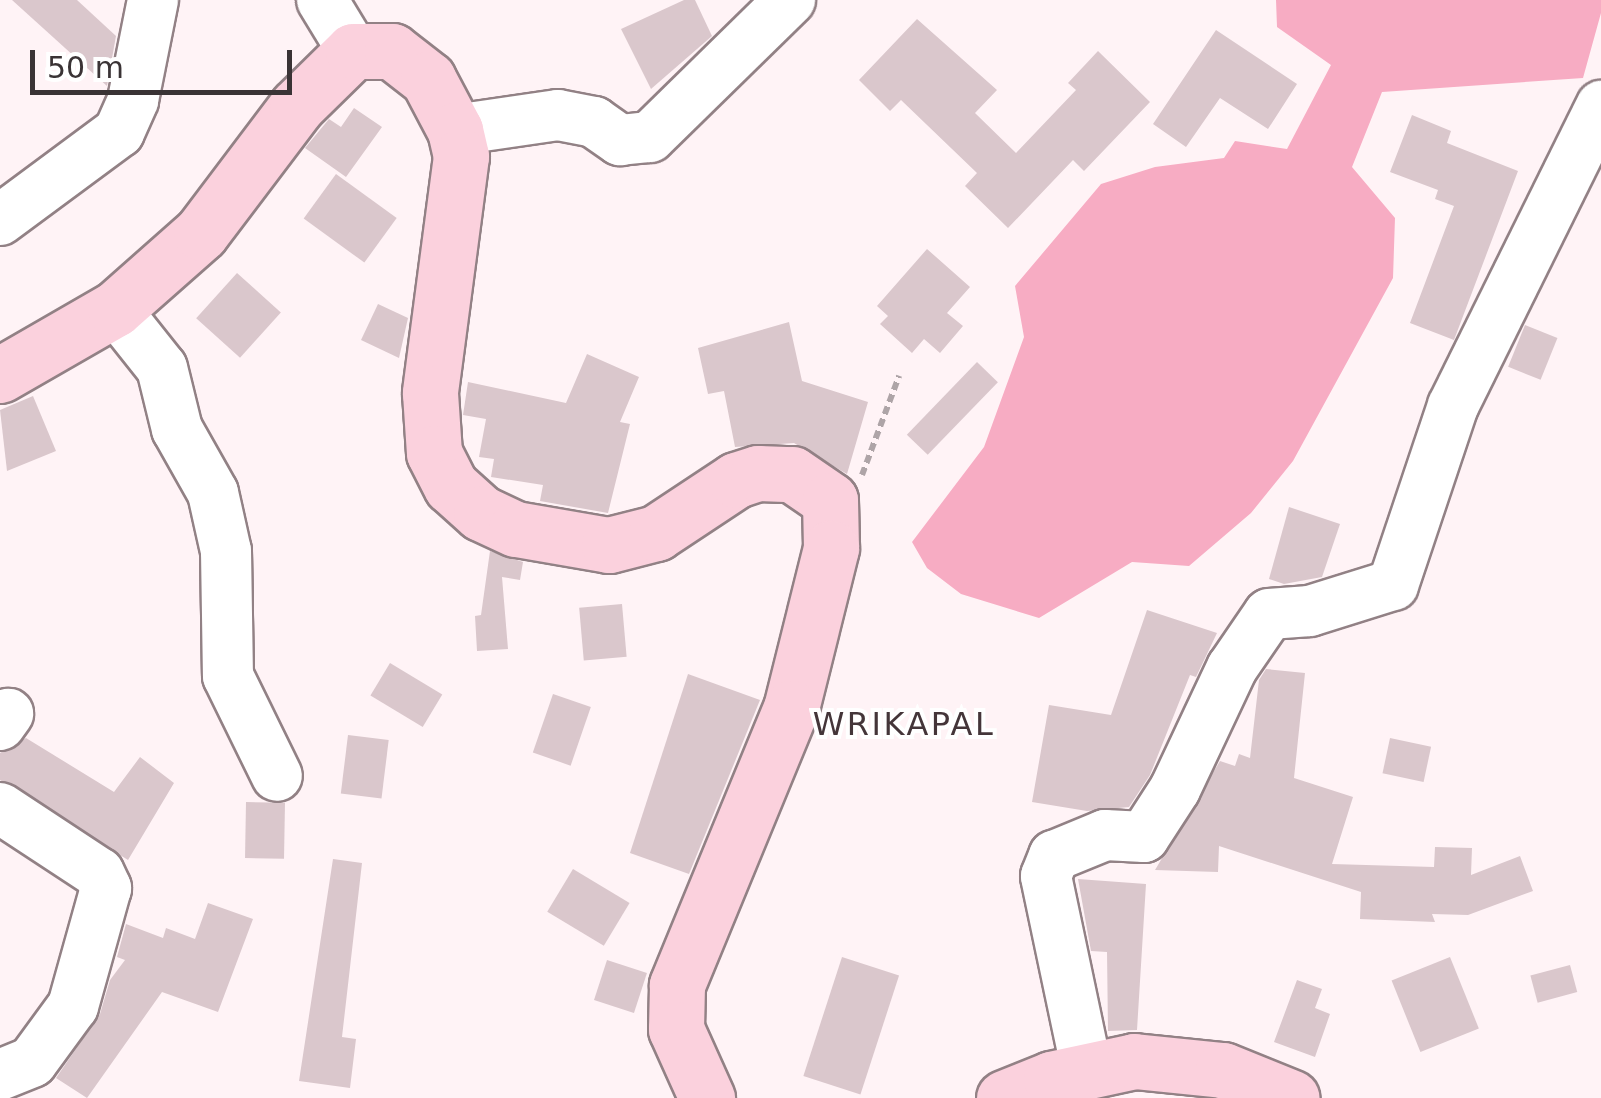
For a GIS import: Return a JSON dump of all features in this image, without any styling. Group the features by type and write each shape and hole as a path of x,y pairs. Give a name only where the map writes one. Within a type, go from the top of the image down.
{"main road":[{"path":"0,375 115,309 228,204 297,106 361,33 428,79 455,130 460,179 430,393 434,453 451,486 481,512 516,529 609,545 656,533 736,480 758,473 792,474 830,500 831,548 791,708 677,985 676,1029 707,1098"},
{"path":"1004,1098 1086,1071 1134,1061 1181,1062 1223,1070 1292,1098"}],"street":[{"path":"0,220 119,132 133,100 153,0"},
{"path":"322,0 361,33"},
{"path":"455,130 558,114 578,115 620,140 650,136 790,0"},
{"path":"1086,1071 1046,876 1054,856 1105,835 1144,837 1174,790 1232,668 1269,614 1310,611 1394,585 1453,406 1601,106"},
{"path":"115,309 162,368 178,429 213,492 226,550 228,676 277,776"},
{"path":"0,808 99,873 106,888 73,1006 32,1062 0,1074"}],"path":[{"path":"830,500 860,479 899,376"}],"shaded area":[{"path":"1276,0 1601,0 1601,13 1583,78 1382,92 1352,167 1395,218 1393,278 1293,461 1251,513 1189,566 1132,562 1039,618 961,594 927,568 912,542 984,447 1024,337 1015,286 1101,184 1155,167 1224,158 1235,141 1287,149 1331,65 1277,27"}],"building":[{"path":"12,0 77,0 116,36 107,86"},
{"path":"684,0 695,0 712,36 651,89 621,29"},
{"path":"917,19 997,90 975,113 1016,153 1076,90 1068,83 1098,51 1150,102 1084,171 1073,160 1008,228 965,186 977,173 901,100 890,111 859,80"},
{"path":"1216,30 1297,84 1268,129 1220,98 1186,147 1153,124"},
{"path":"354,108 382,127 346,177 305,148 329,119 341,127"},
{"path":"1412,115 1451,131 1447,143 1518,171 1454,340 1410,323 1454,206 1435,199 1438,190 1390,172"},
{"path":"336,174 397,218 364,263 304,218"},
{"path":"927,249 970,287 947,313 963,326 940,353 924,339 912,353 880,324 888,316 877,306"},
{"path":"237,273 281,312 240,358 196,318"},
{"path":"378,304 408,318 399,358 361,340"},
{"path":"789,322 802,381 868,402 847,474 794,443 735,447 724,391 708,394 698,348"},
{"path":"1525,325 1557,338 1541,380 1508,367"},
{"path":"587,354 639,377 620,422 630,424 608,513 540,501 543,485 491,477 494,459 479,457 486,419 463,415 468,382 566,403"},
{"path":"977,362 998,382 928,455 907,435"},
{"path":"33,396 56,451 7,471 0,410"},
{"path":"1289,507 1340,524 1322,577 1284,584 1269,579"},
{"path":"490,551 523,562 520,580 502,577 508,649 477,651 475,616 481,615"},
{"path":"622,604 627,657 584,661 579,608"},
{"path":"1147,610 1217,633 1196,677 1190,675 1150,775 1129,807 1087,811 1032,802 1049,705 1111,715"},
{"path":"390,663 442,694 423,727 370,696"},
{"path":"1266,669 1305,673 1294,778 1353,797 1332,864 1434,867 1435,847 1472,848 1471,875 1520,856 1533,891 1468,915 1432,914 1435,922 1360,919 1361,892 1219,846 1218,872 1155,870 1220,761 1235,766 1239,754 1250,758 1259,680"},
{"path":"688,674 760,700 689,874 630,853"},
{"path":"553,694 591,707 571,766 533,753"},
{"path":"348,735 389,740 382,799 341,794"},
{"path":"26,738 114,792 140,757 174,783 128,860 0,780 0,753"},
{"path":"1390,738 1431,747 1424,782 1383,773"},
{"path":"246,802 285,803 284,859 245,858"},
{"path":"333,859 362,863 342,1037 356,1039 350,1088 299,1081"},
{"path":"573,869 630,903 604,946 547,912"},
{"path":"1078,879 1146,884 1137,1030 1108,1031 1107,952 1091,951"},
{"path":"208,903 253,919 218,1012 162,992 87,1098 56,1078 100,1014 110,980 125,960 117,957 126,924 163,938 166,928 195,939"},
{"path":"842,957 899,976 860,1094 803,1076"},
{"path":"1450,957 1479,1028 1420,1052 1392,981"},
{"path":"607,960 647,973 634,1013 594,1000"},
{"path":"1570,965 1577,992 1538,1003 1530,976"},
{"path":"1297,980 1322,989 1315,1008 1330,1014 1315,1057 1274,1042"}],"district":[{"name":"WRIKAPAL","path":"904,724"}]}
